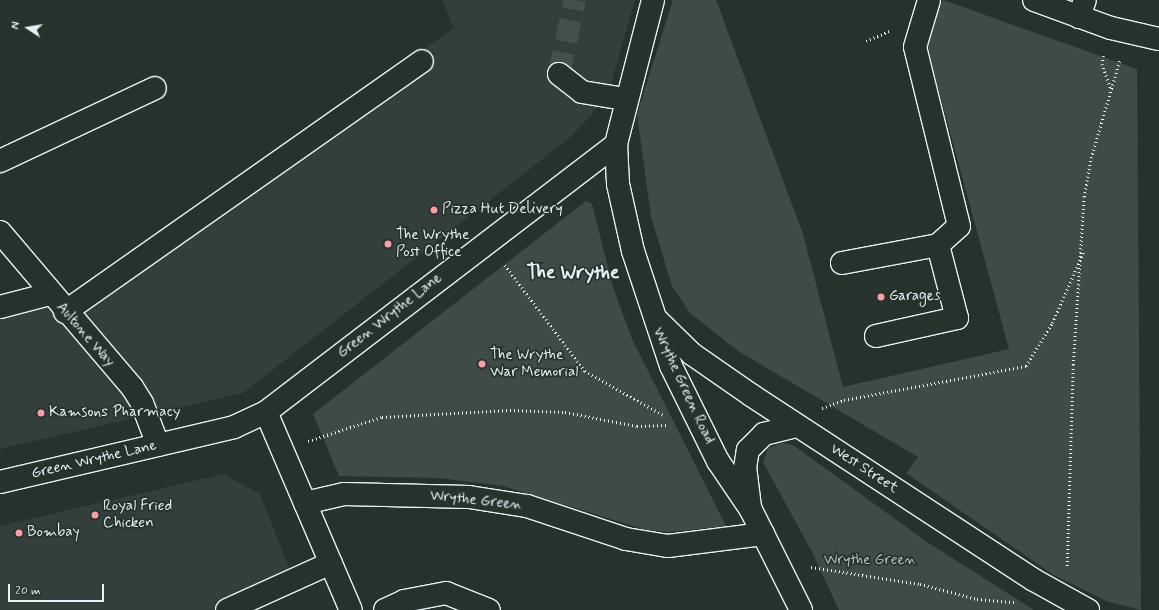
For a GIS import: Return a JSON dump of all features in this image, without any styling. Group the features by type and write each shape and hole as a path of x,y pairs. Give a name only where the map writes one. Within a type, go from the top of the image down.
{"street":[{"path":"616,144 625,99 653,0"},
{"path":"842,263 938,246 959,226 916,47 929,0"},
{"path":"1034,0 1082,9 1159,39"},
{"path":"65,312 422,61"},
{"path":"559,74 582,92 625,99"},
{"path":"0,161 155,88"},
{"name":"Green Wrythe Lane","path":"0,482 234,427 266,412 486,240 616,144"},
{"name":"Wrythe Green Road","path":"616,144 618,184 651,313 671,366 718,461 751,510 801,610"},
{"name":"Aultone Way","path":"0,232 65,312 135,392 158,445"},
{"path":"876,336 957,318 938,246"},
{"path":"0,307 50,294"},
{"name":"West Street","path":"651,313 692,354 797,426 1066,599 1088,610"},
{"path":"266,412 351,610"},
{"path":"751,510 745,468 748,450 764,434 797,426"},
{"name":"Wrythe Green","path":"305,503 344,494 469,497 527,506 626,539 668,546 763,534"},
{"path":"227,610 331,563"},
{"path":"385,610 404,601 446,593 489,610"}],"path":[{"path":"1105,50 1102,64 1111,89"},
{"path":"1066,599 1073,365 1083,253 1084,197 1091,158 1120,56"},
{"path":"319,436 382,417 510,410 565,412 637,426 672,424 661,414 585,371 486,240"},
{"path":"816,410 844,400 1026,366 1052,323 1083,253"},
{"path":"779,566 798,565 920,584 977,599 1021,602"}],"shaded area":[{"path":"442,0 635,0 607,97 572,136 243,393 0,449 0,313 75,294 454,28"},
{"path":"224,474 260,494 290,570 231,595 236,610 0,610 0,526"}],"green space":[{"path":"673,0 716,0 803,234 843,387 1009,349 926,44 928,29 943,0 1137,69 1141,610 1106,601 1052,574 906,473 918,457 738,351 690,313 672,286 651,217 637,114"},
{"path":"586,201 592,204 613,287 632,339 726,526 669,532 647,530 503,486 439,478 339,476 313,414"},
{"name":"Wrythe Green","path":"782,443 793,445 927,542 1034,610 839,610 812,552 763,462 768,448"}],"tunnel":[{"path":"559,74 575,0"}],"place":[{"name":"Pizza Hut Delivery","path":"434,210"},
{"name":"The Wrythe Post Office","path":"388,244"},
{"name":"Garages","path":"881,297"},
{"name":"The Wrythe War Memorial","path":"482,364"},
{"name":"Kamsons Pharmacy","path":"41,413"},
{"name":"Royal Fried Chicken","path":"95,515"},
{"name":"Bombay","path":"19,533"}],"district":[{"name":"The Wrythe","path":"573,273"}]}
